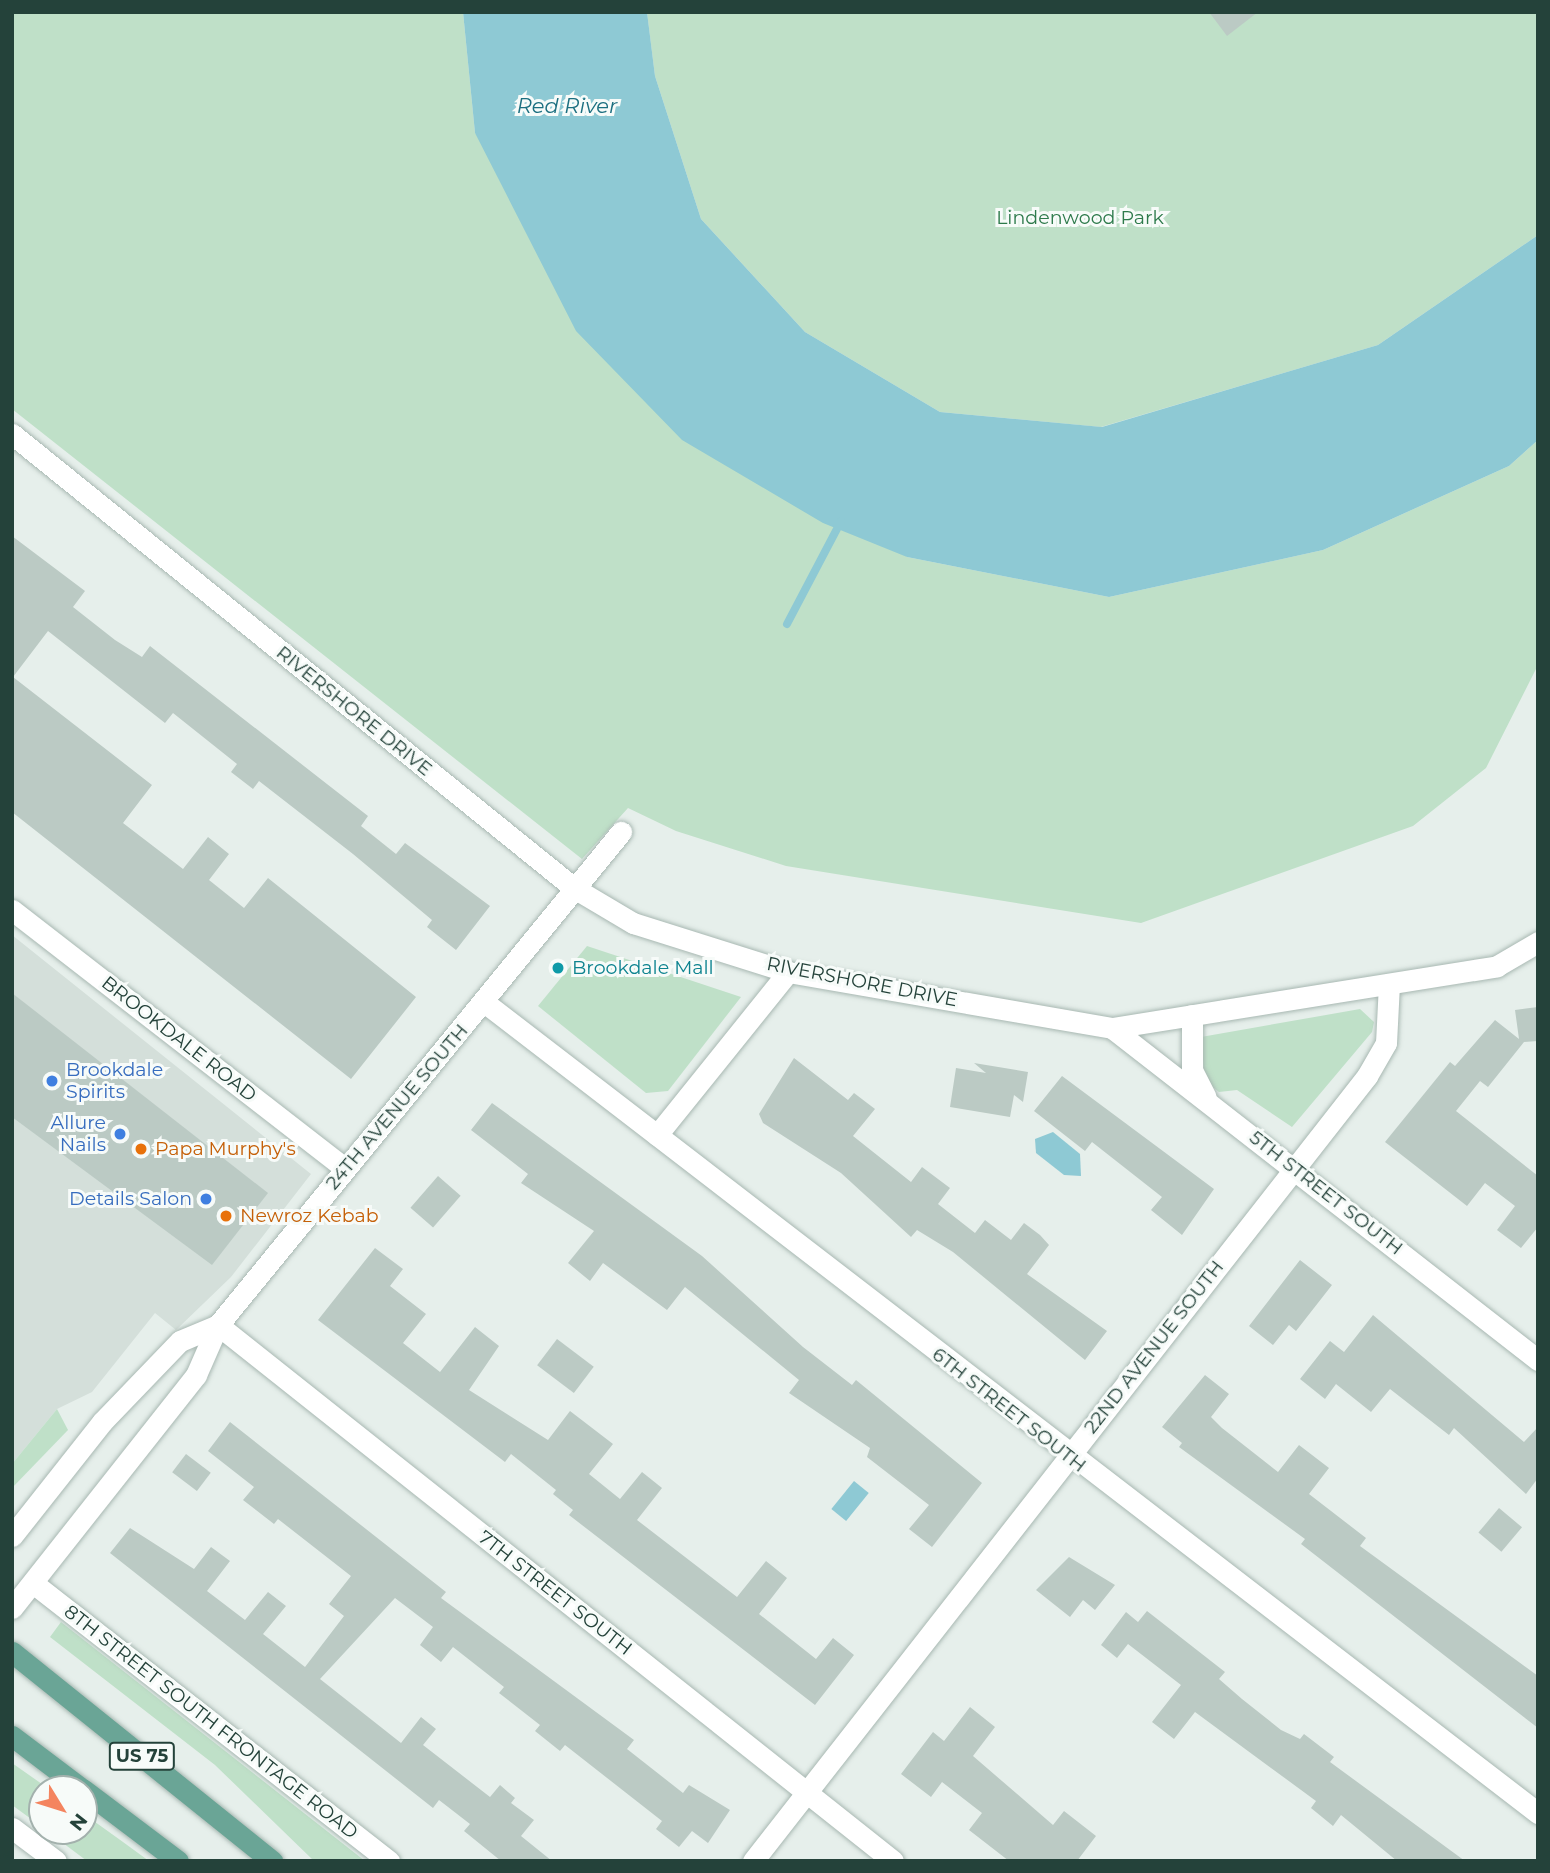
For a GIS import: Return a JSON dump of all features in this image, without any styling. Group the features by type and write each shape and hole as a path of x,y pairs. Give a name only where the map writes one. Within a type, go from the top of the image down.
{"main road":[{"name":"US 75","path":"12,1652 272,1861"},
{"path":"12,1737 63,1775"},
{"path":"98,1801 178,1861"}],"street":[{"name":"RIVERSHORE DRIVE","path":"12,435 574,888 633,923 788,972 1112,1028 1497,966 1538,942"},
{"name":"24TH AVENUE SOUTH","path":"12,1608 196,1375 218,1325 621,832"},
{"name":"BROOKDALE ROAD","path":"12,910 345,1168"},
{"path":"657,1135 788,972"},
{"name":"22ND AVENUE SOUTH","path":"752,1861 1295,1168 1386,1043 1389,985"},
{"name":"6TH STREET SOUTH","path":"484,1002 1069,1457 1538,1813"},
{"path":"1192,1016 1192,1070 1207,1100"},
{"name":"5TH STREET SOUTH","path":"1112,1028 1538,1360"},
{"name":"24TH AVENUE SOUTH","path":"12,1536 102,1422 172,1350 218,1325"},
{"name":"7TH STREET SOUTH","path":"218,1325 893,1861"},
{"name":"8TH STREET SOUTH FRONTAGE ROAD","path":"33,1583 389,1861"},
{"path":"12,1828 55,1861"}],"shaded area":[{"path":"12,935 311,1174 231,1277 176,1330 155,1313 92,1392 57,1409 12,1464"}],"green space":[{"path":"12,12 463,12 475,133 907,557 1109,597 1323,550 1509,466 1538,440 1538,665 1486,768 1413,826 1141,923 786,866 676,831 628,808 582,859 12,409"},
{"name":"Lindenwood Park","path":"647,12 1538,12 1538,235 1378,345 1101,427 940,412 805,332 701,219 655,76"},
{"path":"587,946 741,997 668,1091 646,1093 538,1006"},
{"path":"1360,1009 1374,1022 1372,1032 1292,1127 1237,1090 1219,1092 1205,1081 1201,1037"},
{"path":"57,1409 68,1430 12,1488 12,1464"},
{"path":"61,1622 365,1861 314,1861 215,1765 50,1637"},
{"path":"12,1763 29,1775 28,1817 12,1805"},
{"path":"98,1824 149,1861 87,1861 66,1845 98,1845"}],"water":[{"name":"Red River","path":"463,12 647,12 655,76 701,219 805,332 940,412 1102,427 1378,345 1538,235 1538,440 1509,466 1323,550 1109,597 907,557 823,523 682,440 576,331 475,133"},
{"path":"1053,1132 1080,1154 1081,1176 1064,1175 1036,1153 1035,1139"},
{"path":"854,1481 869,1493 846,1521 831,1509"}],"building":[{"path":"1209,12 1258,12 1227,36"},
{"path":"12,536 85,591 73,607 115,640 142,657 150,646 368,816 361,826 396,854 405,843 490,906 456,950 427,927 432,920 353,854 259,781 253,789 231,772 237,764 173,713 165,723 48,631 13,677 152,785 123,823 183,869 208,837 229,854 209,880 244,908 268,878 416,997 351,1079 12,812"},
{"path":"12,993 268,1193 212,1265 12,1117"},
{"path":"1538,1007 1538,1041 1524,1042 1488,1087 1480,1081 1456,1111 1538,1176 1538,1227 1521,1248 1497,1230 1515,1206 1485,1183 1467,1206 1385,1142 1450,1062 1455,1066 1495,1020 1519,1039 1515,1010"},
{"path":"794,1058 848,1100 854,1093 875,1109 853,1136 911,1182 922,1167 950,1188 938,1204 975,1233 985,1220 1011,1240 1024,1223 1040,1235 1049,1245 1027,1274 1107,1331 1085,1360 953,1252 917,1230 911,1237 841,1173 763,1123 759,1114"},
{"path":"974,1063 1028,1072 1023,1102 1014,1095 1010,1117 950,1107 956,1068 986,1073"},
{"path":"1062,1076 1214,1189 1182,1235 1151,1210 1162,1197 1092,1142 1085,1151 1034,1111"},
{"path":"492,1103 702,1256 803,1347 852,1385 856,1380 982,1483 932,1547 909,1529 929,1505 867,1457 870,1448 789,1393 799,1380 685,1287 667,1310 603,1263 590,1281 568,1263 594,1231 521,1183 528,1174 471,1130"},
{"path":"438,1176 461,1196 433,1227 410,1208"},
{"path":"375,1248 403,1269 390,1286 426,1314 403,1343 440,1372 475,1327 499,1346 469,1390 548,1440 570,1411 613,1444 589,1474 620,1499 642,1472 662,1488 637,1520 737,1597 766,1561 787,1578 759,1614 816,1659 833,1638 854,1655 815,1705 569,1515 573,1510 553,1494 556,1490 511,1454 505,1462 318,1320"},
{"path":"1300,1260 1332,1285 1296,1331 1289,1325 1273,1345 1249,1326"},
{"path":"1373,1315 1524,1442 1538,1427 1538,1478 1526,1494 1454,1428 1449,1435 1390,1389 1371,1412 1336,1384 1325,1399 1300,1379 1330,1341 1344,1352"},
{"path":"557,1339 594,1367 574,1393 537,1365"},
{"path":"1205,1375 1229,1394 1211,1417 1222,1428 1278,1472 1299,1445 1329,1468 1309,1494 1366,1538 1360,1546 1538,1676 1538,1728 1301,1544 1305,1539 1179,1447 1182,1443 1162,1427"},
{"path":"230,1422 446,1592 441,1598 634,1740 627,1749 683,1793 689,1785 730,1810 708,1843 692,1831 679,1847 656,1829 662,1821 565,1745 560,1751 535,1731 540,1725 499,1693 504,1687 453,1647 441,1662 420,1645 433,1627 395,1598 320,1679 401,1743 421,1717 436,1729 423,1745 490,1797 500,1785 515,1798 511,1803 534,1820 521,1836 552,1861 501,1861 464,1831 470,1824 439,1800 433,1808 110,1553 130,1528 194,1569 211,1547 230,1561 207,1591 245,1620 268,1592 286,1606 263,1634 305,1667 344,1616 329,1604 351,1576 278,1519 274,1524 243,1500 254,1487 208,1451"},
{"path":"186,1454 211,1473 197,1491 172,1472"},
{"path":"1499,1508 1522,1527 1501,1552 1478,1533"},
{"path":"1069,1557 1115,1585 1095,1610 1083,1600 1070,1617 1036,1590"},
{"path":"1147,1611 1225,1672 1219,1679 1281,1730 1300,1739 1304,1734 1334,1757 1330,1762 1465,1861 1397,1861 1341,1815 1333,1826 1311,1808 1316,1801 1195,1712 1174,1739 1152,1722 1181,1685 1128,1644 1117,1658 1101,1645 1126,1612 1138,1622"},
{"path":"970,1707 995,1727 973,1756 1053,1825 1064,1811 1096,1836 1077,1861 1009,1861 969,1830 982,1813 942,1782 931,1797 901,1774 933,1732 944,1741"}],"waterway":[{"path":"787,624 841,521"}],"place":[{"name":"Brookdale Mall","path":"558,968"},
{"name":"Brookdale Spirits","path":"52,1081"},
{"name":"Allure Nails","path":"120,1134"},
{"name":"Papa Murphy's","path":"141,1149"},
{"name":"Details Salon","path":"206,1199"},
{"name":"Newroz Kebab","path":"226,1216"}]}
